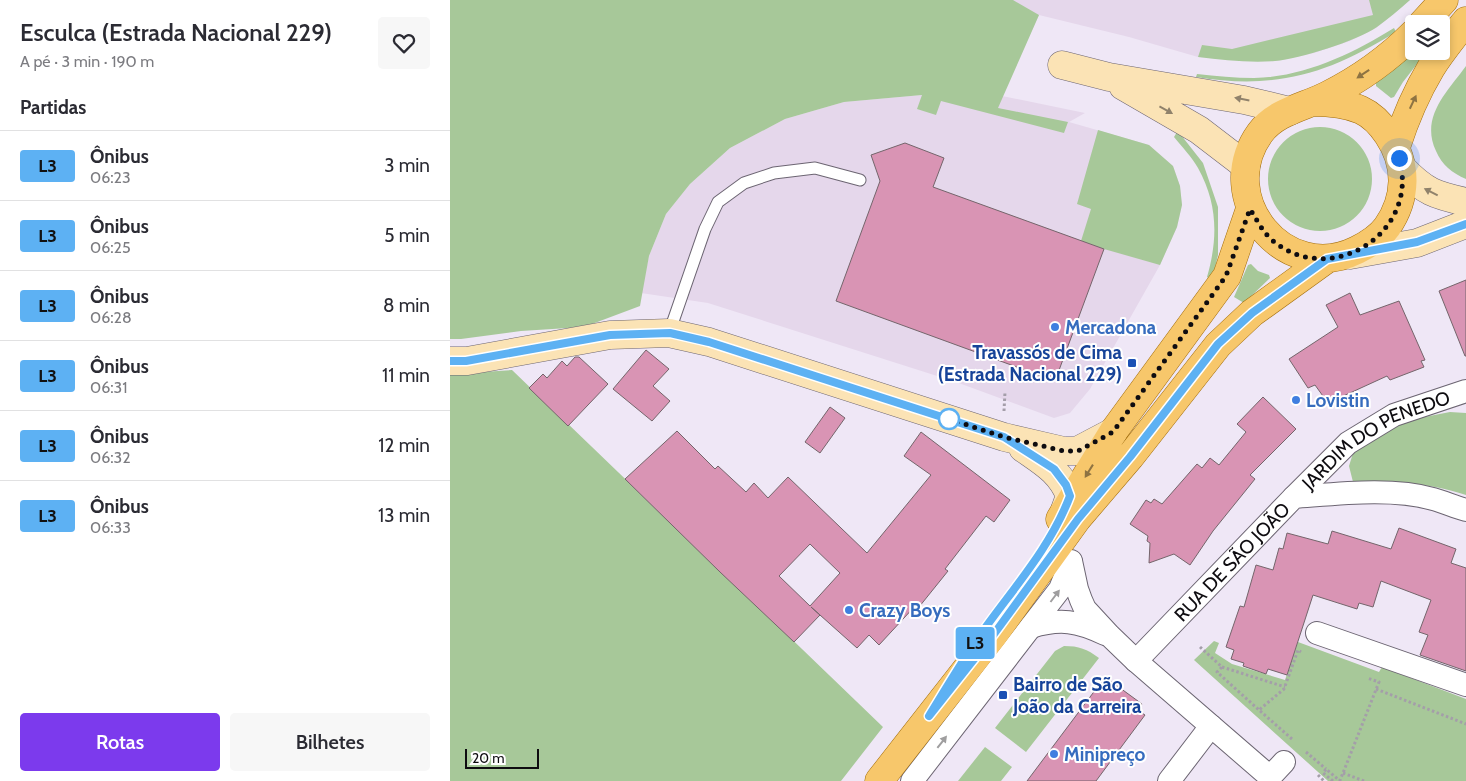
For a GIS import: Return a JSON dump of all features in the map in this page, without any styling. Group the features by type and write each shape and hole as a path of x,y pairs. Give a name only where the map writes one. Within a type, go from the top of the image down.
{"main road":[{"path":"1430,15 1444,0"},
{"path":"879,781 929,716 978,637 1071,514 1130,457 1218,344 1252,313 1337,257 1368,245 1382,233 1395,214 1402,192 1399,158 1407,115 1432,67 1466,21"},
{"path":"1337,257 1308,257 1289,251 1273,240 1260,226 1250,209 1245,188 1246,166 1251,148 1260,132 1273,120 1353,81 1405,42"},
{"path":"1301,106 1338,102 1362,110 1382,126 1399,158"},
{"path":"1071,514 1113,432 1226,276 1250,209"}],"street":[{"path":"1062,65 1109,77 1244,100 1301,106"},
{"path":"1109,77 1199,130 1246,166"},
{"path":"1399,158 1418,184 1437,195 1466,202"},
{"path":"1337,257 1417,242 1466,224"},
{"path":"450,361 466,361 610,335 670,333 709,342 1004,437 1064,451 1078,451 1113,432"},
{"name":"JARDIM DO PENEDO","path":"1294,497 1348,443 1356,438 1394,415 1466,390"},
{"path":"1004,437 1054,469 1066,485 1070,496 1071,561 1076,590 1085,609 1136,661 1270,777 1284,762"},
{"name":"RUA DE SÃO JOÃO","path":"1136,661 1294,497 1350,493 1395,494 1432,498 1466,510"},
{"path":"912,781 1060,590 1071,561"},
{"path":"1031,627 1046,622 1069,621 1088,626 1109,635"},
{"path":"1318,632 1466,685"},
{"path":"1169,781 1211,726"}],"lane":[{"path":"670,333 705,229 718,202 744,183 774,173 816,168 860,180"}],"path":[{"path":"1200,647 1222,667 1285,687"},
{"path":"1259,710 1285,687 1298,650 1307,654"},
{"path":"1222,667 1217,672 1296,743"},
{"path":"1341,781 1342,773 1379,682 1361,675"},
{"path":"1376,689 1466,724"},
{"path":"1304,750 1341,781"},
{"path":"1326,769 1323,773 1332,781"},
{"path":"1342,773 1364,781"},
{"path":"1318,775 1324,781"}],"shaded area":[{"path":"953,0 1410,0 1376,28 1350,41 1314,53 1276,61 1198,57 1129,37 1039,15 1002,96 1085,113 1069,122 1149,145 1173,166 1180,186 1182,205 1177,227 1160,265 1090,389 1070,413 1054,418 956,382 708,303 641,293 649,256 666,214 690,184 730,148 785,119 844,102 922,95"}],"green space":[{"path":"450,0 1013,0 1039,15 998,108 1068,122 1064,133 941,101 936,115 917,109 922,95 844,102 785,119 730,148 690,184 666,214 649,256 640,306 584,327 521,331 450,339"},
{"path":"1369,0 1410,0 1385,21 1368,32 1313,53 1286,60 1266,62 1198,57 1202,45 1232,49 1373,15"},
{"path":"1394,28 1396,32 1347,59 1300,75 1277,80 1251,81 1225,81 1196,77 1197,74 1254,78 1273,77 1309,69 1361,47"},
{"path":"1405,59 1420,60 1394,97 1391,98 1376,86 1376,82 1390,73"},
{"path":"1466,66 1466,179 1452,171 1441,160 1432,139 1431,127 1438,105"},
{"path":"1320,127 1340,131 1349,135 1357,142 1364,150 1368,159 1372,179 1368,199 1364,208 1357,216 1349,223 1340,227 1320,231 1300,227 1291,223 1283,216 1276,208 1272,199 1268,179 1272,159 1276,150 1283,142 1291,135 1300,131"},
{"path":"1098,130 1149,145 1173,166 1180,186 1182,205 1177,227 1160,265 1081,241 1091,209 1077,204"},
{"path":"1177,132 1203,163 1218,207 1218,255 1212,281 1207,277 1213,249 1213,208 1205,181 1196,164 1174,137"},
{"path":"1251,264 1258,271 1269,275 1270,278 1244,303 1234,297 1248,265"},
{"path":"512,370 883,727 841,781 450,781 450,374"},
{"path":"1450,412 1466,413 1466,495 1424,485 1353,482 1349,466 1354,450 1409,420"},
{"path":"1214,641 1219,643 1215,653 1232,664 1285,680 1298,642 1379,672 1382,667 1466,699 1466,781 1328,781 1194,660"},
{"path":"1064,646 1083,649 1099,658 1026,752 995,728 1055,651"},
{"path":"985,747 1012,767 1001,781 958,781"}],"building":[{"path":"905,143 944,158 933,187 1104,249 1055,381 836,301 880,181 871,155"},
{"path":"1466,280 1466,356 1465,356 1439,291"},
{"path":"1350,293 1360,315 1399,301 1425,360 1421,361 1424,367 1390,380 1387,376 1328,403 1315,385 1308,388 1289,359 1338,327 1326,305"},
{"path":"646,350 669,369 653,386 670,401 652,421 613,389"},
{"path":"575,357 579,357 608,384 568,426 529,388 543,374 547,378 562,361 567,366"},
{"path":"1263,397 1296,429 1250,475 1255,479 1213,531 1190,565 1174,554 1149,563 1150,543 1147,541 1148,536 1130,524 1146,500 1151,503 1154,499 1162,504 1197,464 1202,468 1210,458 1219,465 1246,432 1237,424"},
{"path":"830,407 845,418 820,453 805,442"},
{"path":"677,431 715,469 718,466 746,492 754,483 768,498 788,477 867,553 931,475 904,456 921,432 1010,500 994,522 986,516 945,569 948,571 919,607 916,605 879,645 869,635 857,648 820,615 794,642 625,479","holes":["810,544 840,573 810,606 779,576"]},
{"path":"1399,528 1456,549 1451,563 1466,568 1466,671 1420,655 1428,635 1419,632 1431,600 1381,581 1373,607 1359,603 1357,609 1313,595 1287,675 1268,669 1266,674 1243,666 1244,663 1231,659 1234,650 1226,647 1240,606 1244,607 1256,565 1273,570 1279,548 1283,549 1287,533 1328,544 1332,531 1391,549"},
{"path":"1105,677 1142,704 1137,710 1145,715 1096,781 1027,781"}],"bus line":[{"name":"L3","path":"450,361 466,361 610,335 670,333 709,342 1004,437 1054,469 1066,485 1070,496 1065,510 1034,563 978,637 929,716 994,634 1078,519 1130,457 1218,344 1252,313 1327,259 1417,242 1466,224"}],"place":[{"name":"Mercadona","path":"1055,327"},
{"name":"Travassós de Cima (Estrada Nacional 229)","path":"1132,363"},
{"name":"Lovistin","path":"1296,400"},
{"name":"Crazy Boys","path":"849,610"},
{"name":"Bairro de São João da Carreira","path":"1003,695"},
{"name":"Minipreço","path":"1054,754"}],"route":[{"path":"949,419 1004,437 1064,451 1078,451 1113,432 1186,334 1226,276 1250,209 1260,226 1273,240 1289,251 1308,257 1327,259 1346,256 1368,245 1382,233 1395,214 1402,192 1402,169 1399,158"}]}
